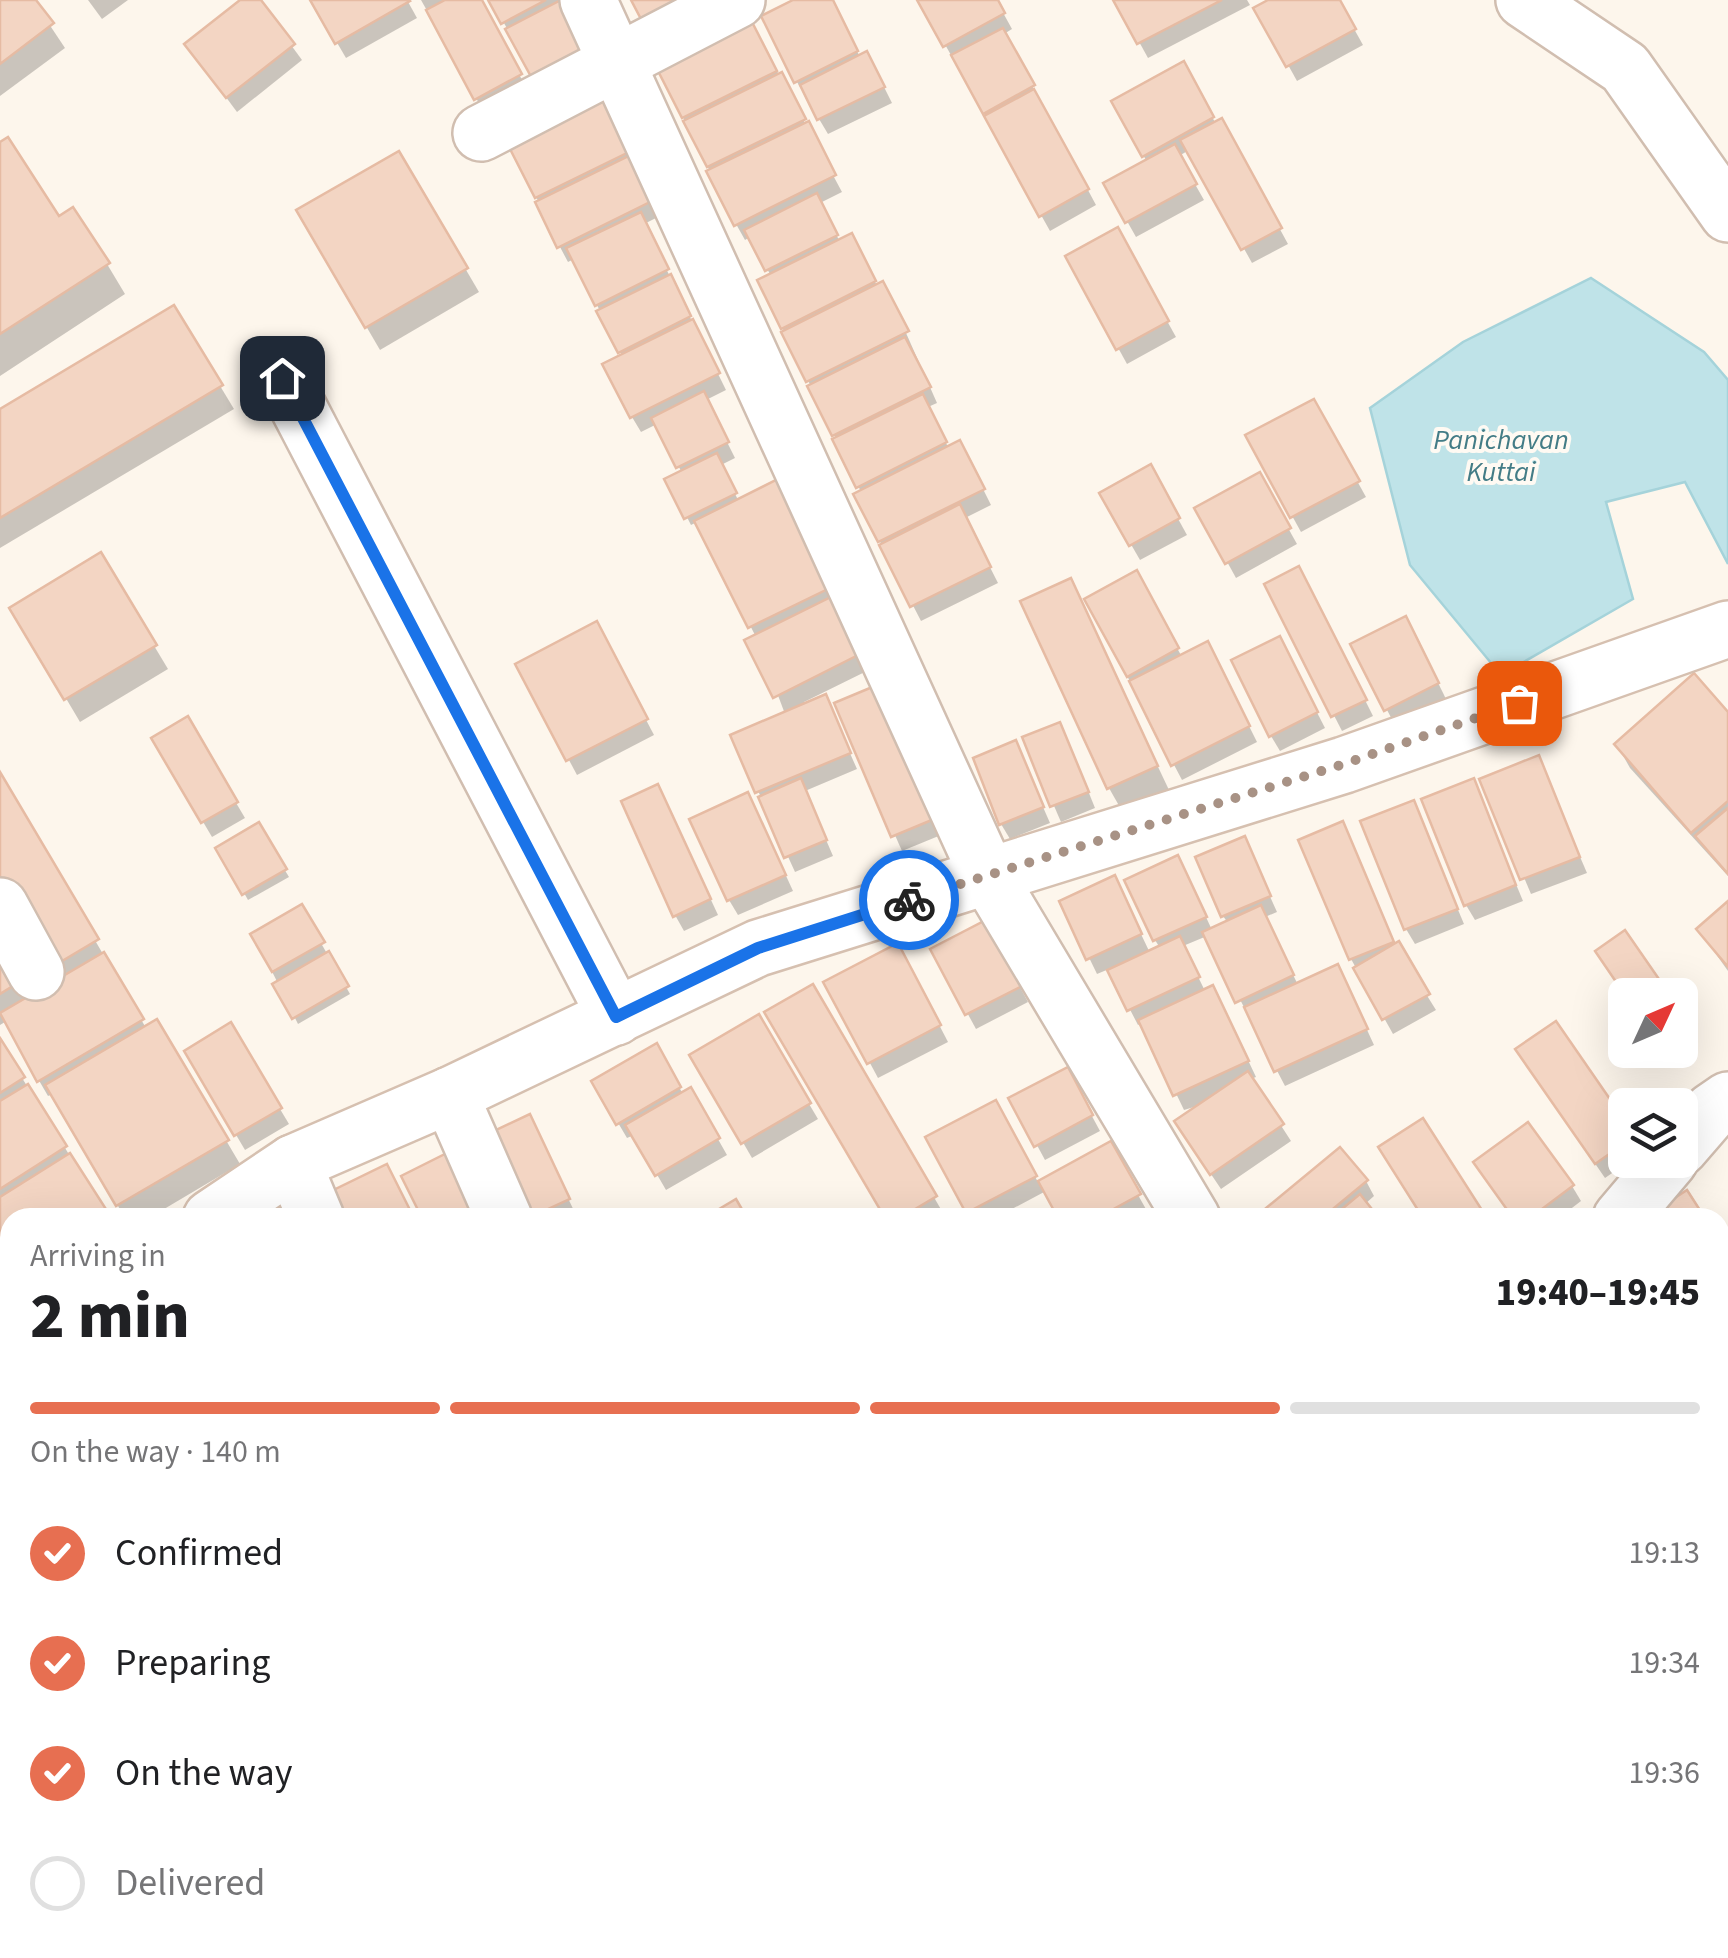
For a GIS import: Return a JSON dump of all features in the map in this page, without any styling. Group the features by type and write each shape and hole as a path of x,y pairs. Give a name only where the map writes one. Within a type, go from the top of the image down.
{"street":[{"path":"588,0 988,876 1186,1208"},
{"path":"481,133 737,0"},
{"path":"1524,0 1625,68 1728,214"},
{"path":"282,378 616,1017"},
{"path":"226,1208 293,1162 450,1095 758,948 1344,764 1728,630"},
{"path":"0,906 36,972"},
{"path":"450,1095 500,1208"},
{"path":"1698,1127 1728,1100"},
{"path":"293,1162 312,1208"},
{"path":"1629,1208 1655,1178"}],"water":[{"name":"Panichavan Kuttai","path":"1591,278 1704,352 1728,380 1728,564 1685,482 1606,502 1633,599 1501,675 1410,565 1370,408 1463,342"}],"building":[{"path":"0,0 36,0 54,23 0,64"},
{"path":"240,0 261,0 295,44 226,98 184,44"},
{"path":"310,0 409,0 410,1 335,44"},
{"path":"445,0 482,0 522,74 474,100 426,10"},
{"path":"488,0 546,0 501,24"},
{"path":"561,0 589,53 534,82 505,29"},
{"path":"631,0 677,0 641,19"},
{"path":"793,0 833,0 858,51 794,83 761,16"},
{"path":"917,0 998,0 1005,13 943,47"},
{"path":"1113,0 1222,0 1137,44"},
{"path":"1268,0 1340,0 1356,29 1286,67 1253,8"},
{"path":"749,16 777,71 682,118 654,63"},
{"path":"1003,28 1035,85 983,114 951,55"},
{"path":"867,51 885,87 817,120 800,85"},
{"path":"1184,61 1214,117 1142,157 1111,101"},
{"path":"782,72 806,119 707,167 683,121"},
{"path":"1034,89 1089,189 1039,217 984,116"},
{"path":"606,97 633,150 535,198 508,145"},
{"path":"1222,118 1282,228 1241,250 1180,140"},
{"path":"809,121 836,175 734,226 706,171"},
{"path":"8,137 59,216 73,207 110,263 0,334 0,142"},
{"path":"1175,144 1197,184 1125,223 1103,183"},
{"path":"399,151 468,268 365,328 296,210"},
{"path":"637,152 660,197 557,248 535,202"},
{"path":"817,193 838,235 765,271 744,230"},
{"path":"641,212 669,269 595,306 566,248"},
{"path":"1118,227 1169,321 1116,350 1065,256"},
{"path":"852,233 876,281 781,329 757,280"},
{"path":"671,274 691,316 618,353 596,311"},
{"path":"883,281 909,331 806,382 781,332"},
{"path":"174,305 223,385 0,518 0,409"},
{"path":"693,319 720,373 630,418 602,364"},
{"path":"905,337 931,387 832,436 807,386"},
{"path":"704,391 729,442 676,468 651,418"},
{"path":"923,394 947,442 856,488 832,439"},
{"path":"1314,399 1360,481 1290,518 1245,435"},
{"path":"960,440 985,489 878,542 853,494"},
{"path":"717,453 737,493 684,519 664,479"},
{"path":"1151,464 1180,518 1129,546 1099,493"},
{"path":"1260,472 1291,528 1225,564 1194,508"},
{"path":"780,478 834,586 748,628 694,521"},
{"path":"960,504 991,567 910,607 879,545"},
{"path":"101,552 157,645 64,700 9,608"},
{"path":"1299,566 1367,700 1331,717 1264,584"},
{"path":"1137,570 1179,648 1127,677 1084,599"},
{"path":"1071,578 1158,766 1107,789 1020,601"},
{"path":"839,593 868,650 773,698 744,640"},
{"path":"1406,616 1439,683 1384,711 1350,644"},
{"path":"597,621 648,719 566,761 515,664"},
{"path":"1280,636 1318,712 1269,737 1231,660"},
{"path":"1208,641 1250,726 1171,766 1129,681"},
{"path":"1694,673 1728,712 1728,801 1691,833 1614,744"},
{"path":"882,683 939,817 891,837 834,703"},
{"path":"826,694 851,753 755,793 730,735"},
{"path":"188,716 238,802 201,823 151,738"},
{"path":"1060,722 1089,792 1050,807 1022,737"},
{"path":"1016,740 1044,807 999,825 973,758"},
{"path":"1539,755 1580,857 1520,880 1479,779"},
{"path":"0,772 99,939 52,967 0,880"},
{"path":"801,778 827,840 784,858 758,797"},
{"path":"1474,778 1516,885 1464,906 1421,799"},
{"path":"658,784 711,899 673,917 621,801"},
{"path":"748,792 786,875 727,901 689,819"},
{"path":"1414,800 1458,909 1404,930 1360,821"},
{"path":"1728,808 1728,874 1695,836"},
{"path":"1343,821 1394,942 1349,960 1298,840"},
{"path":"259,822 287,869 242,895 215,848"},
{"path":"1245,836 1271,896 1221,917 1195,857"},
{"path":"1178,855 1207,917 1153,941 1124,880"},
{"path":"1115,875 1142,934 1086,960 1059,901"},
{"path":"1728,901 1728,967 1696,929"},
{"path":"302,904 325,942 272,972 250,934"},
{"path":"1261,905 1294,975 1235,1003 1202,932"},
{"path":"986,920 1022,986 965,1015 930,949"},
{"path":"1625,930 1658,978 1613,978 1595,951"},
{"path":"1180,936 1200,977 1127,1011 1107,970"},
{"path":"1399,941 1430,994 1382,1020 1353,968"},
{"path":"0,942 24,979 0,994"},
{"path":"898,943 941,1025 867,1064 823,982"},
{"path":"329,951 349,986 292,1019 272,984"},
{"path":"104,952 144,1019 37,1082 0,1013"},
{"path":"1338,964 1368,1029 1274,1072 1244,1007"},
{"path":"813,984 937,1196 917,1208 879,1208 764,1012"},
{"path":"1213,985 1249,1061 1173,1096 1138,1020"},
{"path":"759,1014 811,1103 741,1144 689,1055"},
{"path":"157,1019 229,1140 116,1206 45,1085"},
{"path":"1556,1021 1608,1096 1608,1155 1595,1164 1515,1049"},
{"path":"231,1022 282,1108 234,1136 184,1051"},
{"path":"0,1038 25,1077 0,1093"},
{"path":"657,1043 681,1087 616,1125 591,1081"},
{"path":"1068,1067 1093,1115 1034,1147 1008,1098"},
{"path":"1248,1071 1284,1124 1210,1175 1174,1121"},
{"path":"28,1084 67,1146 0,1189 0,1101"},
{"path":"691,1087 720,1138 655,1176 625,1125"},
{"path":"996,1100 1037,1176 976,1208 963,1208 925,1137"},
{"path":"530,1114 570,1199 551,1208 523,1208 479,1138"},
{"path":"1423,1118 1481,1208 1417,1208 1378,1147"},
{"path":"1528,1122 1574,1185 1543,1208 1506,1208 1473,1162"},
{"path":"1111,1141 1141,1194 1115,1208 1053,1208 1038,1181"},
{"path":"1340,1147 1368,1180 1334,1208 1266,1208"},
{"path":"455,1149 477,1208 417,1208 401,1176"},
{"path":"70,1153 105,1208 0,1208 0,1197"},
{"path":"387,1164 409,1208 320,1208 315,1199"},
{"path":"1687,1190 1699,1208 1659,1208"},
{"path":"1360,1194 1371,1208 1343,1208"},
{"path":"736,1199 741,1208 721,1208"}],"way so far":[{"path":"909,900 1344,764 1519,703"}],"route":[{"path":"282,378 616,1017 758,948 909,900"}]}
